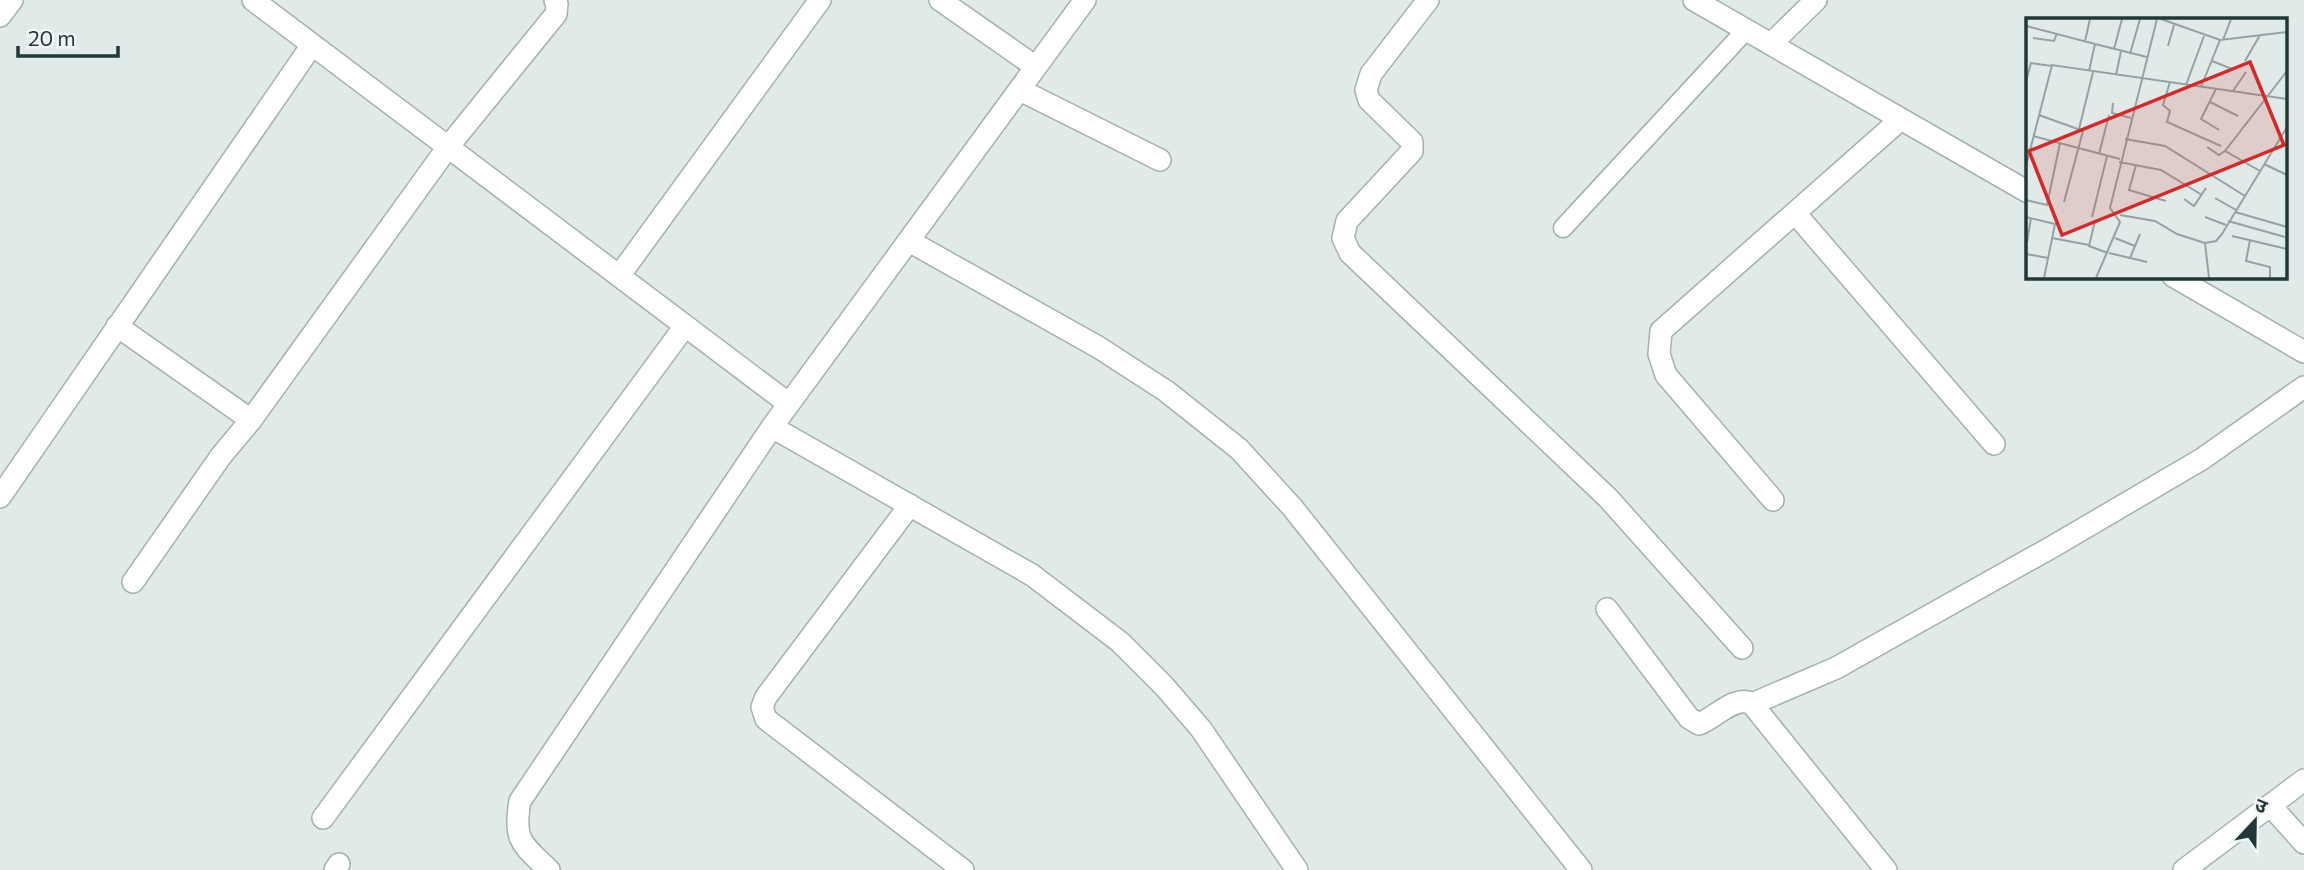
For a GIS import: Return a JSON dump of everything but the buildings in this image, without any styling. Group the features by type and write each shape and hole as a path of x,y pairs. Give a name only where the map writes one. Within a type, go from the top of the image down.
{"street":[{"path":"0,16 12,0"},
{"path":"253,0 789,404"},
{"path":"133,582 220,456 251,420 448,147 556,14 555,0"},
{"path":"619,276 820,0"},
{"path":"940,0 1036,67"},
{"path":"549,870 526,848 518,835 516,822 520,801 772,427 1085,0"},
{"path":"1429,0 1371,74 1366,90 1369,100 1412,142 1412,151 1348,221 1343,237 1350,253 1608,498 1742,648"},
{"path":"1694,0 2026,191"},
{"path":"1771,44 1816,0"},
{"path":"0,497 312,45"},
{"path":"1020,90 1160,160"},
{"path":"1773,500 1666,375 1659,354 1661,331 1901,119"},
{"path":"1795,214 1994,443"},
{"path":"908,241 1098,347 1166,391 1239,449 1292,507 1581,870"},
{"path":"2176,278 2304,352"},
{"path":"117,326 251,420"},
{"path":"323,818 685,326"},
{"path":"1752,704 1836,668 2052,547 2202,459 2304,387"},
{"path":"772,427 1032,575 1120,642 1164,686 1201,729 1297,870"},
{"path":"910,505 766,697 762,708 766,719 963,870"},
{"path":"1607,609 1689,718 1699,724 1710,720 1739,700 1752,704 1886,870"},
{"path":"2193,867 2304,780"},
{"path":"2270,805 2304,843"}],"lane":[{"path":"1563,228 1746,30"}]}
